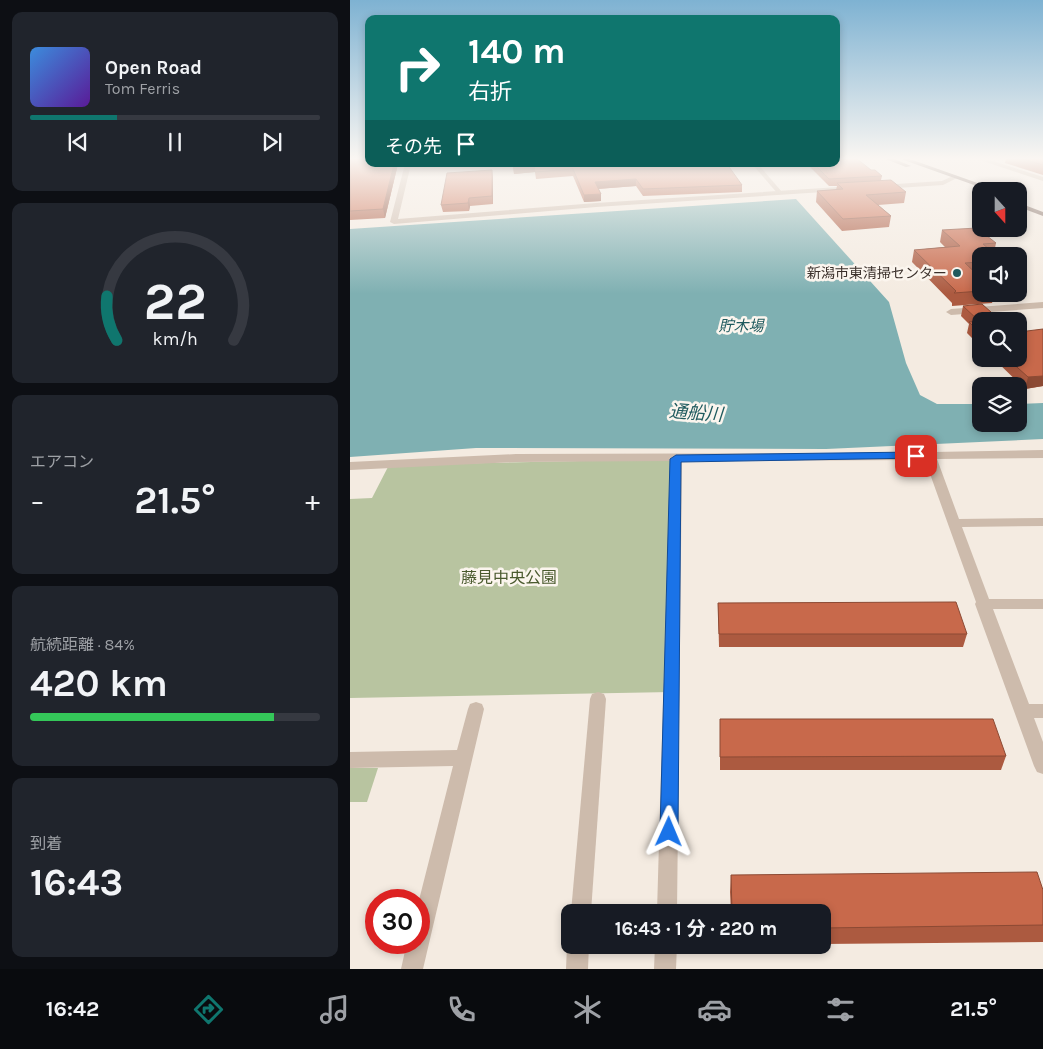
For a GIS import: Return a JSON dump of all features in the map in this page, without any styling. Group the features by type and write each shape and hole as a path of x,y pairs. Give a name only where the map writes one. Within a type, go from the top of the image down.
{"main road":[{"path":"1028,208 1043,214"}],"street":[{"path":"399,203 394,222 623,203"},
{"path":"951,312 1043,304"},
{"path":"350,466 516,458 876,458 929,455 1043,454"},
{"path":"929,455 982,604 1024,711 1043,766"},
{"path":"667,904 676,459"},
{"path":"953,523 1043,522"},
{"path":"982,604 1043,604"},
{"path":"582,904 598,698"},
{"path":"430,897 476,709"},
{"path":"1024,711 1043,711"},
{"path":"350,760 464,758"},
{"path":"412,969 416,954"},
{"path":"576,969 577,954"},
{"path":"665,969 666,954"}],"green space":[{"name":"藤見中央公園","path":"676,459 672,692 350,698 350,499 372,498 389,465"},
{"path":"350,768 378,768 367,802 350,802"}],"water":[{"name":"貯木場","path":"733,203 800,203 889,302 906,363 920,395 937,404 972,404 972,432 1027,432 1027,404 1043,403 1043,439 826,449 476,448 350,457 350,229"}],"building":[{"path":"350,203 384,203 383,209 350,211"},
{"path":"441,203 465,203 441,205"},
{"path":"828,203 876,203 891,216 843,219"},
{"path":"972,228 972,238 990,238 996,243 983,244 986,247 972,247 972,263 965,263 972,270 972,292 954,293 956,291 914,250 960,246 942,230"},
{"path":"982,304 991,312 972,312 972,314 963,306"},
{"path":"1043,329 1043,376 1028,377 1017,367 1027,367 1027,331"},
{"path":"956,602 967,634 719,634 718,603"},
{"path":"720,719 993,719 1006,756 720,757"},
{"path":"1037,872 1043,890 1043,925 831,928 831,904 732,904 731,875"}],"place":[{"name":"新潟市東清掃センター","path":"957,273"}],"route":[{"path":"669,832 676,459 916,456"}],"water label":[{"name":"通船川","path":"696,413"}]}
